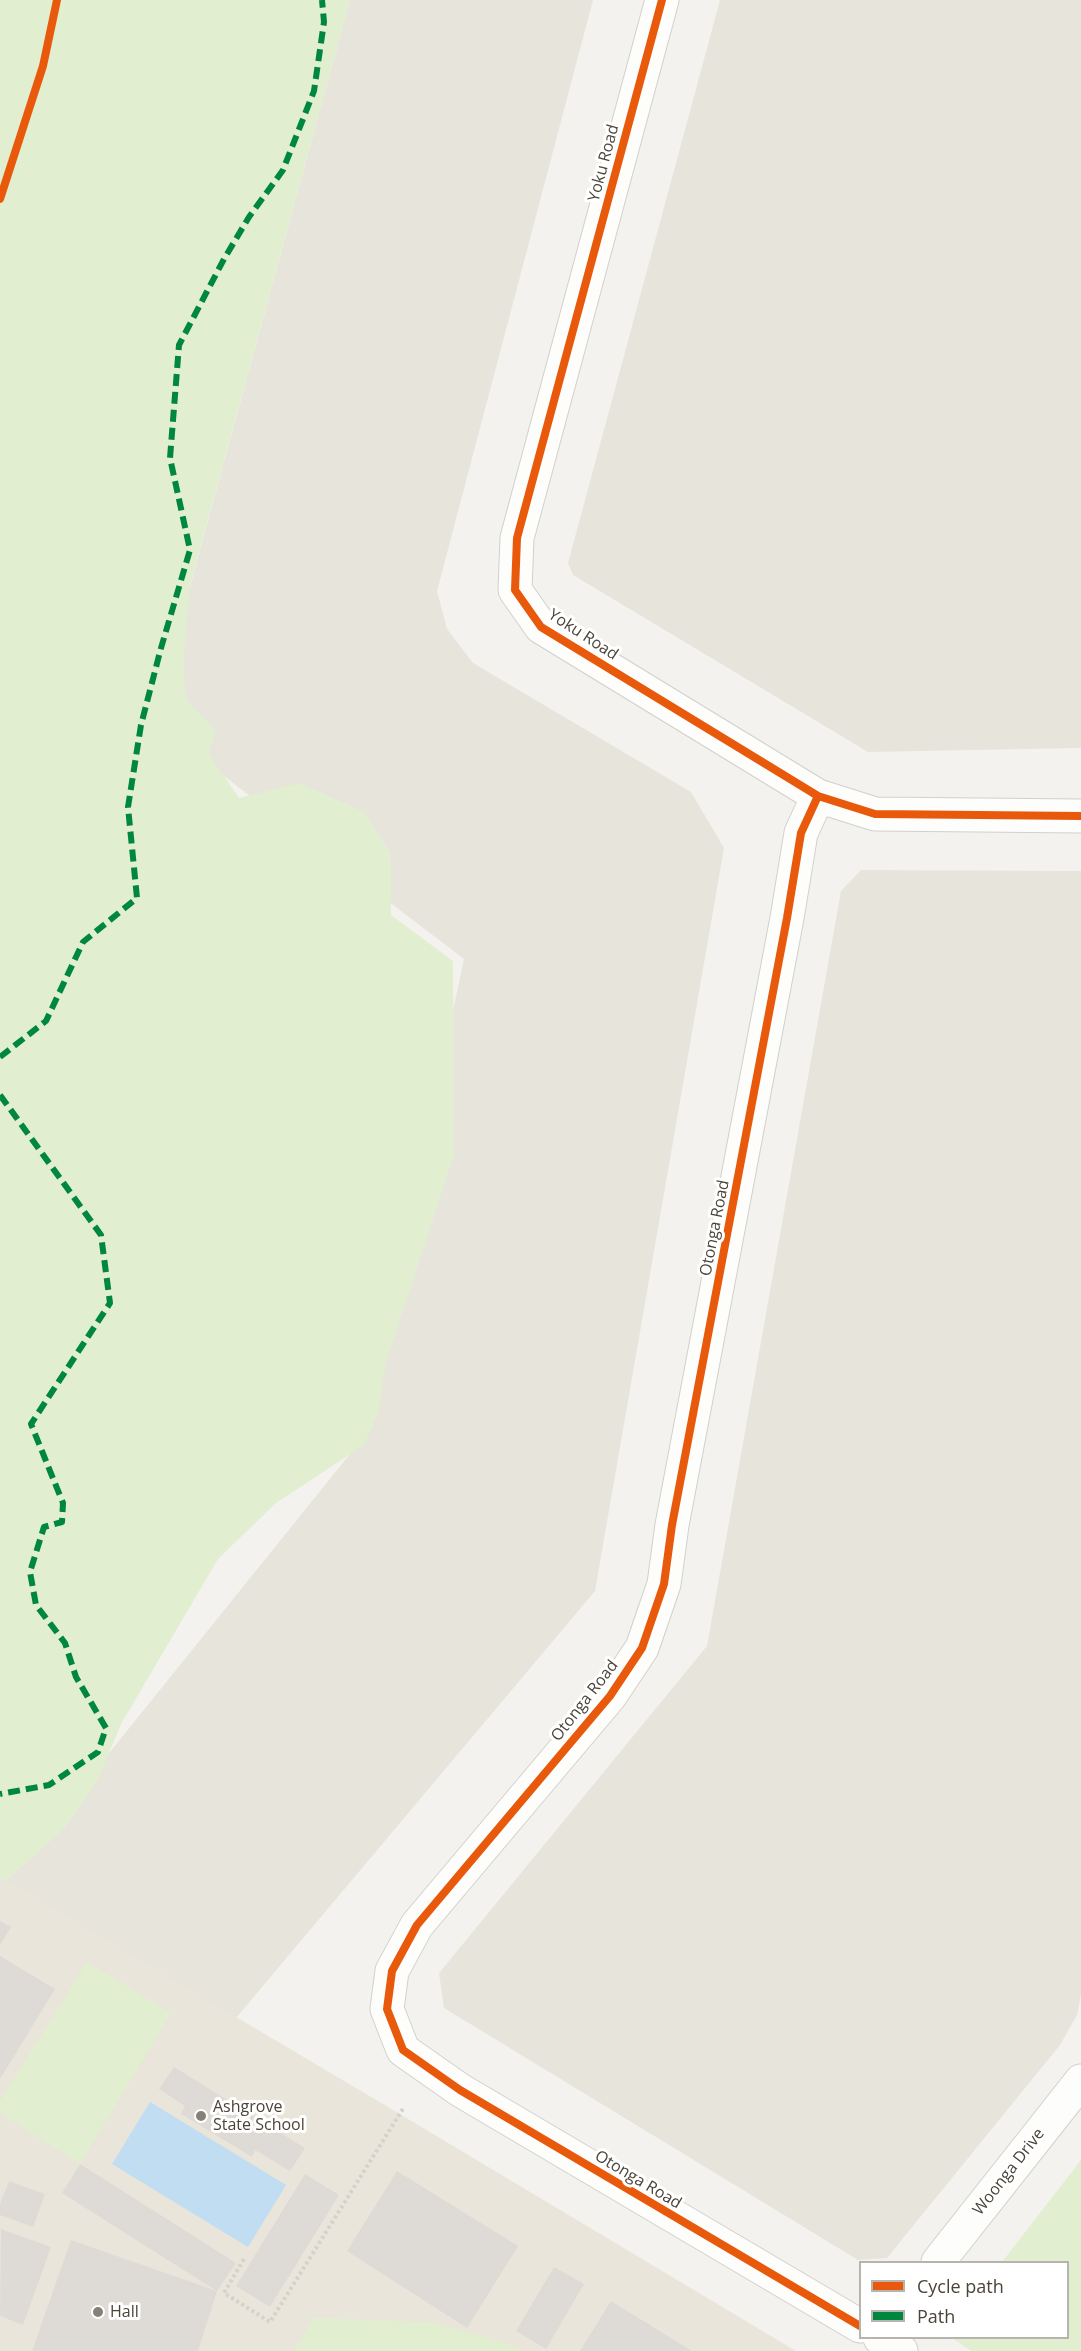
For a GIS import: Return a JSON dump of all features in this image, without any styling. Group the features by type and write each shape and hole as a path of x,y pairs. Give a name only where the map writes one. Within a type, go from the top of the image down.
{"street":[{"name":"Yoku Road","path":"662,0 517,538 514,590 541,627 818,796 875,814 1081,816"},
{"name":"Otonga Road","path":"818,796 801,833 783,942 674,1513 664,1584 642,1648 610,1696 417,1925 392,1971 387,2009 403,2050 460,2090 859,2325"},
{"name":"Woonga Drive","path":"939,2261 1081,2081"},
{"path":"883,2339 901,2351"}],"path":[{"path":"244,2259 224,2294 270,2322 404,2107"}],"shaded area":[{"path":"350,0 593,0 437,591 447,629 473,663 691,792 724,848 595,1591 236,2018 6,1881 362,1439 464,959 153,722"},
{"path":"720,0 1081,0 1081,748 868,752 573,575 568,563"},
{"path":"861,870 1081,871 1081,1995 1077,2015 1060,2045 887,2258 858,2260 444,2008 439,1973 707,1646 841,891"},
{"name":"Ashgrove State School","path":"0,1877 388,2107 796,2351 0,2351"}],"green space":[{"path":"0,0 350,0 190,585 184,654 185,698 216,730 209,754 239,798 300,783 364,812 391,854 391,915 453,961 454,1155 386,1362 378,1414 364,1445 276,1503 218,1559 121,1724 97,1782 65,1828 6,1881 0,1877"},
{"path":"87,1962 171,2013 80,2164 0,2113 0,2101"},
{"path":"1081,2160 1081,2351 971,2351 953,2339 1069,2339 1069,2261 1003,2261"},
{"path":"313,2318 431,2322 502,2342 524,2351 294,2351"}],"water":[{"path":"150,2102 286,2185 248,2247 112,2164"}],"building":[{"path":"0,1921 11,1927 0,1945"},
{"path":"0,1956 55,1989 0,2079"},
{"path":"174,2067 305,2148 290,2171 255,2150 252,2157 181,2114 185,2106 159,2089"},
{"path":"80,2164 236,2263 217,2291 62,2193"},
{"path":"397,2171 518,2246 467,2328 347,2251"},
{"path":"305,2174 339,2195 270,2307 236,2286"},
{"path":"9,2181 45,2194 33,2227 0,2215 0,2204"},
{"path":"1,2229 51,2247 23,2325 0,2316"},
{"name":"Hall","path":"71,2240 217,2291 198,2351 32,2351"},
{"path":"554,2267 584,2284 546,2349 516,2331"},
{"path":"611,2301 692,2351 580,2351"}],"marked path":[{"path":"0,1057 46,1021 83,942 137,898 128,807 141,725 190,550 170,458 179,345 224,259 249,217 283,170 314,91 324,22 322,0"},
{"path":"0,1095 101,1235 110,1303 31,1424 63,1503 62,1522 44,1527 30,1572 36,1605 65,1643 76,1677 106,1728 98,1752 49,1785 0,1794"}],"cycle path":[{"path":"0,199 43,66 57,0"},
{"path":"662,0 517,538 515,590 541,627 818,796 875,814 1081,816"},
{"path":"818,796 801,833 787,918 672,1525 664,1584 642,1648 610,1696 417,1925 392,1971 387,2009 403,2050 460,2090 859,2325"}],"place":[{"name":"Ashgrove State School","path":"201,2116"},
{"name":"Hall","path":"98,2312"}]}
